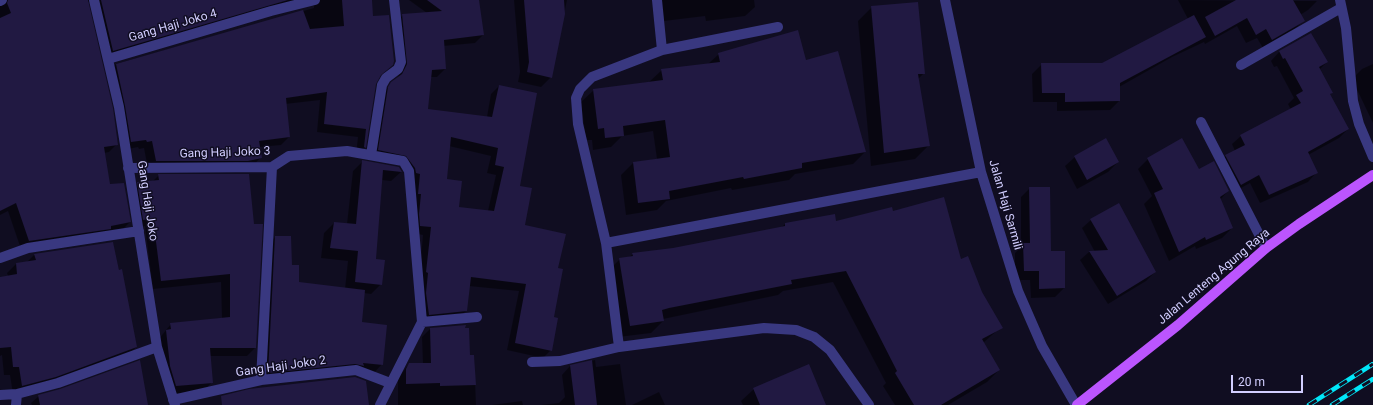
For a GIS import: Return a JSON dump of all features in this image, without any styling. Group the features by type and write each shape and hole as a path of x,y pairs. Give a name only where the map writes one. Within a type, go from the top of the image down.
{"main road":[{"name":"Jalan Lenteng Agung Raya","path":"1077,405 1178,325 1266,248 1299,224 1373,175"}],"street":[{"name":"Gang Haji Joko","path":"94,0 119,107 156,347 174,402"},
{"name":"Gang Haji Joko 4","path":"108,59 271,11 315,0"},
{"path":"371,155 382,85 386,78 398,69 401,62 394,0"},
{"path":"657,0 662,50"},
{"name":"Jalan Haji Sarmili","path":"944,0 981,172 1018,292 1029,320 1042,346 1077,405"},
{"path":"1241,65 1341,4 1346,28 1354,100 1359,124 1373,157"},
{"path":"619,347 606,243 578,124 576,98 580,88 592,77 662,50 778,28"},
{"path":"1201,122 1266,248"},
{"name":"Gang Haji Joko 3","path":"128,168 272,167 289,156 347,151 403,161 409,170 422,322"},
{"path":"261,380 272,167"},
{"path":"606,243 981,172"},
{"path":"0,258 28,248 139,231"},
{"path":"380,405 422,322 478,317"},
{"path":"532,362 560,361 619,347 764,328 796,330 814,338 830,350 869,405"},
{"path":"0,395 18,394 58,383 156,347"},
{"name":"Gang Haji Joko 2","path":"174,402 261,380 356,370 390,383"},
{"path":"16,405 18,394"}],"building":[{"path":"8,0 88,0 113,108 118,145 104,147 110,184 124,183 131,222 111,226 111,229 29,241 16,203 0,211 0,18 11,13 7,3"},
{"path":"101,0 288,0 113,51"},
{"path":"342,0 372,0 373,16 389,15 394,61 393,65 381,75 376,84 366,148 364,147 366,129 324,124 327,92 286,98 290,137 259,141 262,158 248,161 156,161 152,141 147,142 146,140 131,142 116,64 303,10 310,29 344,26"},
{"path":"427,0 479,0 484,35 444,40 446,69 432,70 428,109 492,117 499,85 537,93 520,186 532,188 525,225 566,234 558,268 563,269 554,317 558,318 552,351 515,343 526,284 471,277 467,311 429,315 426,293 428,273 426,272 431,227 420,226 419,214 421,194 418,194 420,174 416,173 415,168 406,156 378,150 388,87 391,82 402,74 407,64 402,14 442,11","holes":["451,137 498,148 495,165 504,167 494,211 459,207 462,181 447,179"]},
{"path":"524,0 564,0 565,14 552,78 527,72 529,62"},
{"path":"1236,0 1293,0 1305,21 1272,40 1266,29 1256,35 1247,18 1215,36 1205,17"},
{"path":"918,2 925,74 918,74 930,146 884,153 871,6"},
{"path":"1194,15 1206,37 1120,83 1120,101 1065,102 1065,93 1042,93 1041,63 1102,63"},
{"path":"798,30 806,60 838,51 866,152 802,163 802,168 669,191 670,199 638,203 633,162 670,157 665,120 623,126 624,136 605,138 604,128 598,129 593,89 663,80 661,69 720,62 718,53"},
{"path":"1311,33 1328,62 1319,67 1333,93 1330,94 1349,129 1308,152 1318,173 1269,195 1259,175 1241,185 1225,155 1245,145 1240,135 1301,103 1296,95 1303,91 1285,58 1283,59 1279,51"},
{"path":"1106,138 1119,162 1087,180 1074,156"},
{"path":"1182,138 1199,169 1214,161 1229,191 1220,197 1233,228 1206,240 1205,237 1179,252 1154,193 1163,189 1147,158"},
{"path":"362,160 399,167 402,172 383,170 376,259 385,260 382,285 355,282 358,251 330,248 334,222 356,224"},
{"path":"158,174 249,174 254,224 263,224 256,348 210,348 213,383 176,386 170,366 166,330 171,329 170,323 230,317 230,274 161,281 153,218 143,220 137,182 159,180"},
{"path":"1029,187 1050,187 1051,251 1065,251 1065,288 1039,289 1039,271 1024,271 1023,243 1030,243"},
{"path":"944,197 961,259 968,256 982,292 1003,328 982,339 1000,370 941,405 914,405 895,373 897,371 846,271 791,280 792,284 669,308 662,310 664,321 630,326 619,258 633,256 632,253 673,248 785,226 785,223 835,214 836,221 892,207 893,211"},
{"path":"1119,203 1156,272 1117,296 1089,251 1108,250 1090,219"},
{"path":"275,236 291,236 292,265 299,265 299,282 365,290 362,322 387,325 383,365 363,363 364,366 355,364 268,373"},
{"path":"113,242 119,270 122,269 137,347 56,377 22,386 19,367 13,367 11,347 0,348 0,277 17,274 16,263 36,260 34,254"},
{"path":"466,325 465,328 469,328 470,355 474,355 476,385 440,386 440,383 406,384 406,369 409,363 431,363 430,328"},
{"path":"140,360 148,405 40,405 38,395 60,389"},
{"path":"592,360 597,405 575,405 570,365"},
{"path":"809,364 826,405 760,405 753,388"},
{"path":"355,377 366,381 369,405 222,405 221,396 249,389"}],"railway":[{"path":"1309,405 1373,364"},
{"path":"1332,405 1373,379"}]}
